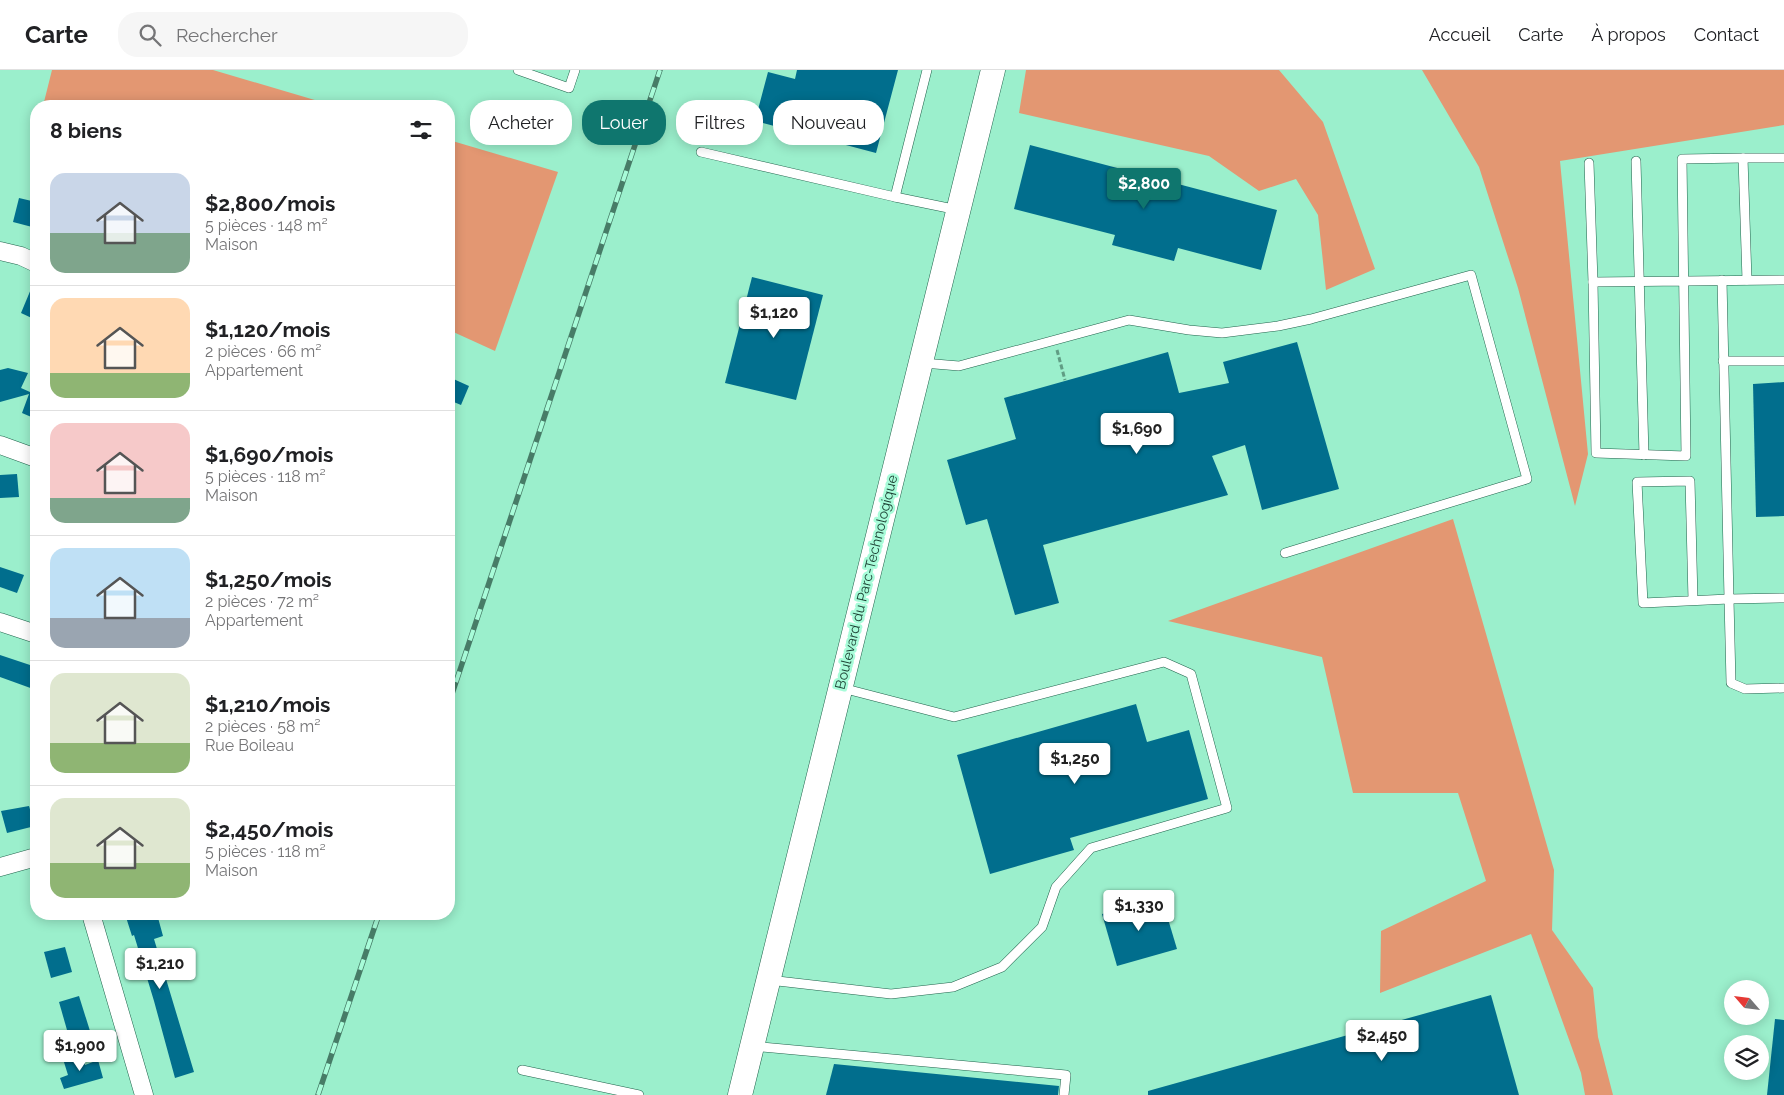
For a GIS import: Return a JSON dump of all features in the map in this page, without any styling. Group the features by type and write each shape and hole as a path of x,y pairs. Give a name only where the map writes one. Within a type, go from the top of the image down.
{"street":[{"name":"Boulevard du Parc-Technologique","path":"740,1095 993,70"},
{"path":"0,251 30,260"},
{"path":"0,445 30,456"},
{"path":"0,622 30,632"},
{"path":"0,867 30,859"},
{"path":"93,920 144,1095"}],"lane":[{"path":"518,70 569,88 575,70"},
{"path":"895,197 927,70"},
{"path":"700,152 958,210"},
{"path":"1743,158 1747,280"},
{"path":"1589,163 1596,454 1686,456 1682,281 1682,159 1784,158"},
{"path":"1636,161 1644,455"},
{"path":"920,363 959,366 1129,320 1189,330 1222,333 1278,326 1312,319 1470,275 1527,479 1284,552"},
{"path":"1722,280 1731,683 1745,689 1784,688"},
{"path":"1593,282 1784,280"},
{"path":"1723,361 1784,361"},
{"path":"1693,600 1690,480 1637,482 1643,603 1784,598"},
{"path":"768,980 891,994 953,987 1002,968 1042,927 1056,887 1091,848 1227,808 1191,674 1164,662 954,717 839,688"},
{"path":"752,1046 1066,1075 1064,1095"},
{"path":"522,1070 638,1095"}],"path":[{"path":"1058,354 1065,380"}],"shaded area":[{"path":"52,70 213,70 315,100 44,100"},
{"path":"1026,70 1279,70 1323,122 1375,269 1326,290 1318,215 1296,179 1259,191 1209,156 1019,113"},
{"path":"1422,70 1784,70 1784,125 1560,161 1588,454 1575,506 1518,288 1479,167"},
{"path":"455,142 558,172 495,351 455,333"},
{"path":"1453,519 1554,870 1552,930 1593,988 1598,1037 1613,1095 1585,1095 1581,1073 1531,934 1380,993 1381,931 1486,881 1458,793 1353,793 1322,657 1168,621"}],"building":[{"path":"797,70 898,70 884,123 884,100 773,100 773,126 763,123 763,100 761,100 768,72 795,79"},
{"path":"846,145 878,145 876,153"},
{"path":"1030,145 1277,210 1261,270 1178,248 1174,261 1112,245 1115,235 1014,209"},
{"path":"19,198 30,201 30,226 13,222"},
{"path":"752,277 823,295 796,400 725,383"},
{"path":"30,291 30,317 21,313"},
{"path":"1297,342 1339,489 1262,510 1245,445 1212,456 1228,495 1043,545 1059,603 1015,615 987,519 966,525 947,460 1016,439 1004,398 1168,352 1179,393 1229,383 1223,362"},
{"path":"8,368 28,373 21,388 30,392 30,416 22,413 29,394 0,402 0,370"},
{"path":"455,380 469,386 461,405 455,402"},
{"path":"1784,382 1784,516 1756,517 1753,384"},
{"path":"17,474 19,497 0,498 0,475"},
{"path":"0,567 24,575 17,593 0,587"},
{"path":"0,655 30,665 30,688 0,677"},
{"path":"1136,704 1147,742 1189,730 1208,799 1070,838 1074,850 990,874 957,755"},
{"path":"29,806 30,827 7,833 1,811"},
{"path":"1162,899 1177,949 1117,966 1102,914"},
{"path":"127,920 159,920 163,936 154,939 194,1072 175,1078 134,935 132,936"},
{"path":"65,947 72,972 51,978 44,952"},
{"path":"1491,995 1519,1095 1148,1095 1148,1091"},
{"path":"79,996 90,1031 69,1037 59,1002"},
{"path":"1775,1019 1784,1020 1784,1095 1767,1095"},
{"path":"82,1053 85,1065 98,1060 103,1078 64,1089 60,1078 68,1075 63,1059"},
{"path":"834,1064 1059,1086 1058,1095 826,1095"}],"railway":[{"path":"455,685 660,70"},
{"path":"318,1095 377,920"}]}
